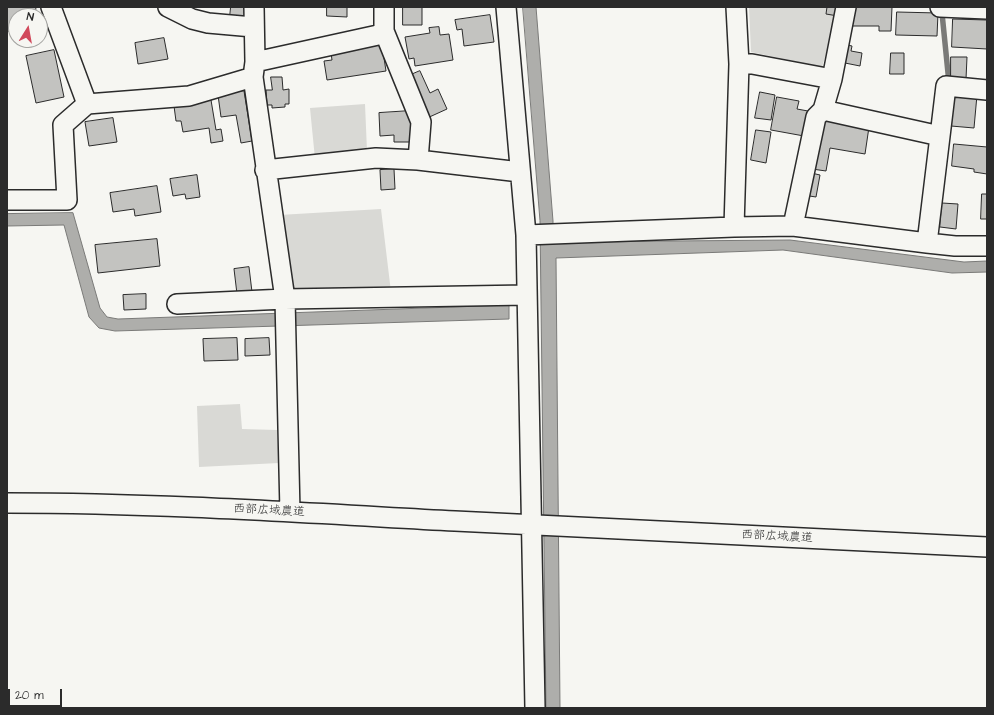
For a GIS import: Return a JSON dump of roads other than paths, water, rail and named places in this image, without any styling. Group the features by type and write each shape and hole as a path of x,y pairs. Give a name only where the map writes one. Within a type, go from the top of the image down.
{"street":[{"path":"51,7 87,104"},
{"path":"168,7 192,19 208,23 253,28"},
{"path":"254,7 254,69 266,170 285,303 290,512"},
{"path":"384,7 384,31 421,122 418,160"},
{"path":"506,7 520,172 530,235 527,294 535,708"},
{"path":"734,227 739,64 736,7"},
{"path":"793,226 816,117 823,110 832,79 846,7"},
{"path":"940,7 987,9"},
{"path":"7,200 67,200 63,125 87,104 189,96 254,69 378,35 384,31"},
{"path":"739,64 752,64 832,79"},
{"path":"927,243 940,136 952,86 987,90"},
{"path":"823,110 940,136"},
{"path":"266,170 376,158 418,160 520,172"},
{"path":"530,235 793,226 955,246 987,246"},
{"path":"177,304 285,303 527,294"},
{"name":"西部広域農道","path":"7,503 201,506 532,525 987,547"}],"waterway":[{"path":"945,13 942,13 949,83"}]}
